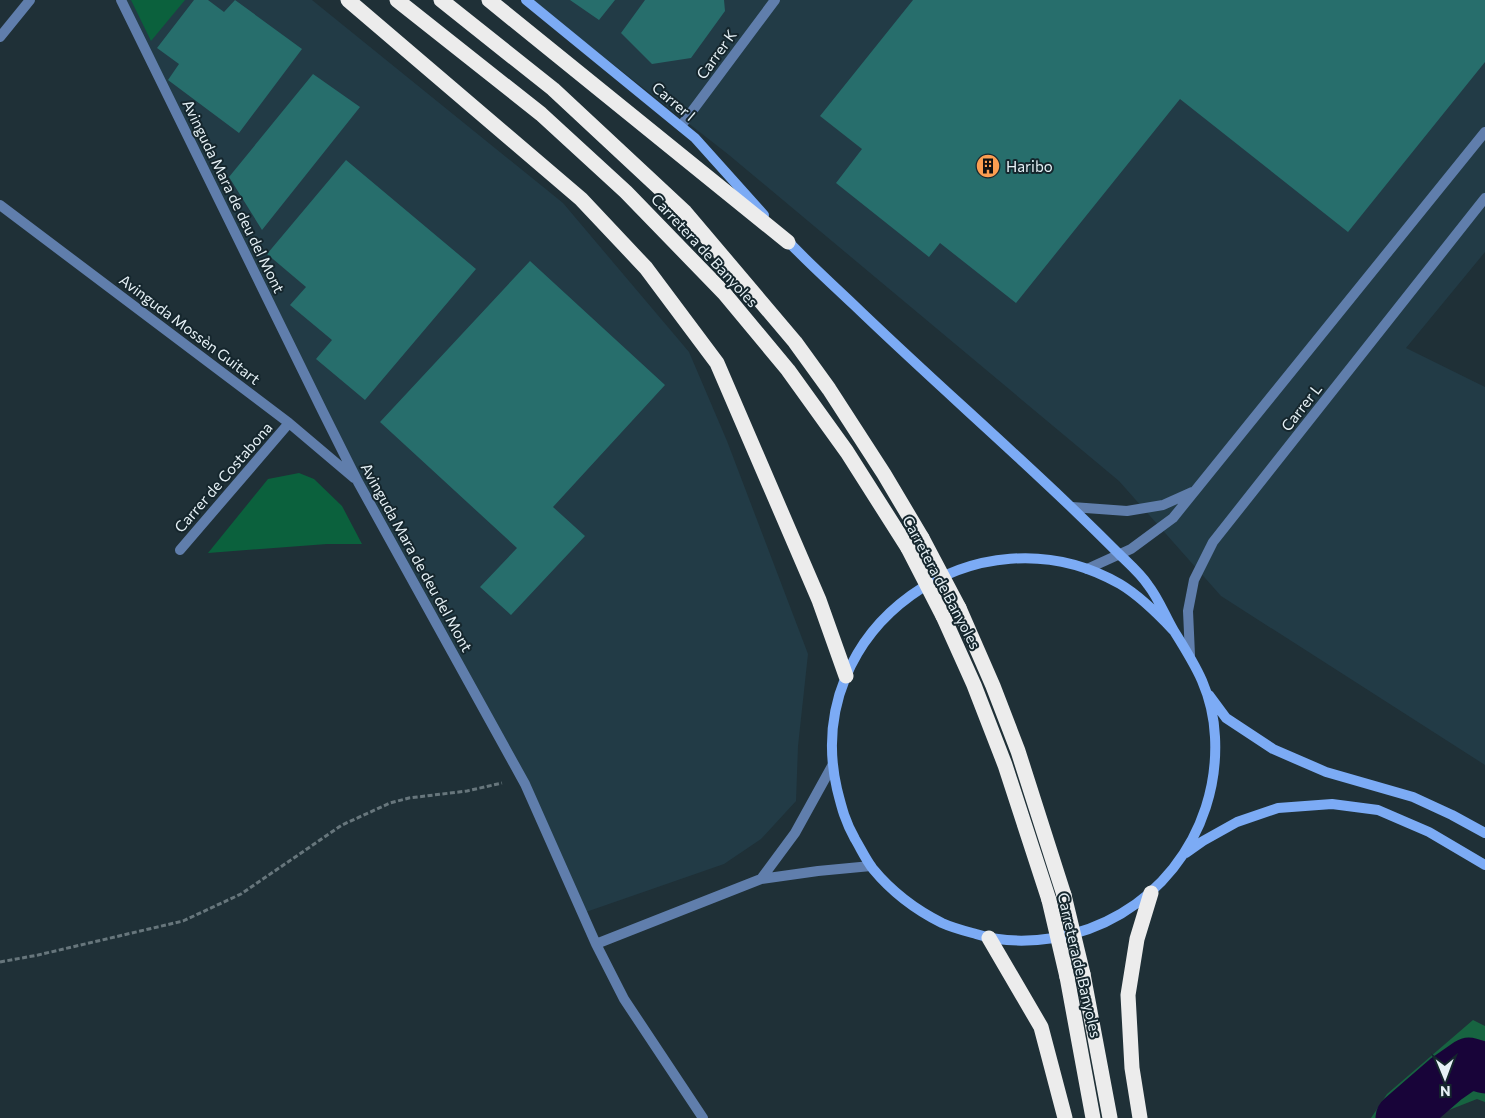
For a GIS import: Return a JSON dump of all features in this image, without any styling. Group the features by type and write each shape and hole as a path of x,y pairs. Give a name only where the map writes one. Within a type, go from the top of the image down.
{"highway":[{"path":"348,0 581,199 646,268 717,363 819,600 846,676"},
{"name":"Carretera de Banyoles","path":"397,0 541,114 626,192 724,293 788,370 831,429 908,548 943,616 974,685 1005,765 1049,900 1067,977 1093,1118"},
{"path":"440,0 553,89 684,212 795,342 829,389 884,474 922,538 958,608 993,686 1018,751 1064,895 1083,974 1110,1118"},
{"path":"489,0 788,242"},
{"path":"1140,1118 1132,1068 1128,995 1137,939 1151,893"},
{"path":"989,938 1041,1027 1065,1118"}],"main road":[{"name":"Carrer I","path":"526,0 695,138 788,242 876,327 1072,507 1148,583 1173,630"},
{"path":"1016,559 1052,560 1087,569 1120,584 1148,604 1173,630 1200,673 1207,693 1215,734 1214,776 1204,816 1185,853 1169,875 1151,893 1116,918 1075,934 1032,941 989,938 944,924 904,900 871,866 844,819 832,766 832,735 835,712 846,676 863,644 886,616 914,592 946,575 980,563 1016,559"},
{"path":"1207,693 1226,718 1273,749 1326,772 1413,797 1452,815 1485,834"},
{"path":"1185,853 1238,822 1278,808 1332,804 1378,810 1429,832 1485,865"}],"street":[{"path":"0,37 30,0"},
{"name":"Avinguda Mara de deu del Mont","path":"121,0 358,482 522,779 596,944 624,999 704,1118"},
{"name":"Carrer K","path":"681,126 775,0"},
{"name":"Carrer L","path":"1087,569 1131,550 1173,518 1485,132"},
{"name":"Carrer L","path":"1190,655 1188,611 1194,580 1214,542 1485,198"},
{"name":"Avinguda Mossèn Guitart","path":"0,205 289,423 358,482"},
{"name":"Carrer de Costabona","path":"180,550 289,423"},
{"name":"Carrer L","path":"1072,507 1127,510 1162,505 1196,490"},
{"path":"761,879 794,833 832,766"},
{"path":"596,944 761,879 871,866"}],"path":[{"path":"0,962 183,921 241,894 342,825 390,803 409,798 466,791 522,779"}],"shaded area":[{"path":"121,0 312,0 563,203 689,352 727,441 808,654 798,746 796,801 761,839 724,864 583,913 522,779 358,482"},
{"path":"531,0 1485,0 1485,252 1406,348 1485,387 1485,765 1221,596 1119,481 729,155"}],"green space":[{"path":"131,0 185,0 151,41"},
{"path":"299,473 314,479 342,506 362,544 327,544 208,553 268,479"},
{"path":"1473,1020 1485,1026 1485,1102 1477,1099 1444,1112 1439,1118 1371,1118 1387,1094"}],"building":[{"path":"194,0 208,0 224,12 235,0 302,49 239,133 168,80 179,64 157,48"},
{"path":"570,0 615,0 599,20"},
{"path":"645,0 724,0 725,11 691,58 652,64 621,33"},
{"name":"Haribo","path":"913,0 1485,0 1485,62 1348,232 1180,99 1016,303 940,243 929,257 836,183 862,149 820,116"},
{"path":"313,74 360,107 262,230 229,177"},
{"path":"346,160 476,269 365,400 316,359 332,340 290,305 306,287 267,254"},
{"path":"530,261 665,385 553,507 585,536 511,615 480,587 517,548 380,422"}],"waterway":[{"path":"1401,1118 1446,1079 1469,1063 1485,1068"}],"place":[{"name":"Haribo","path":"988,166"}]}
